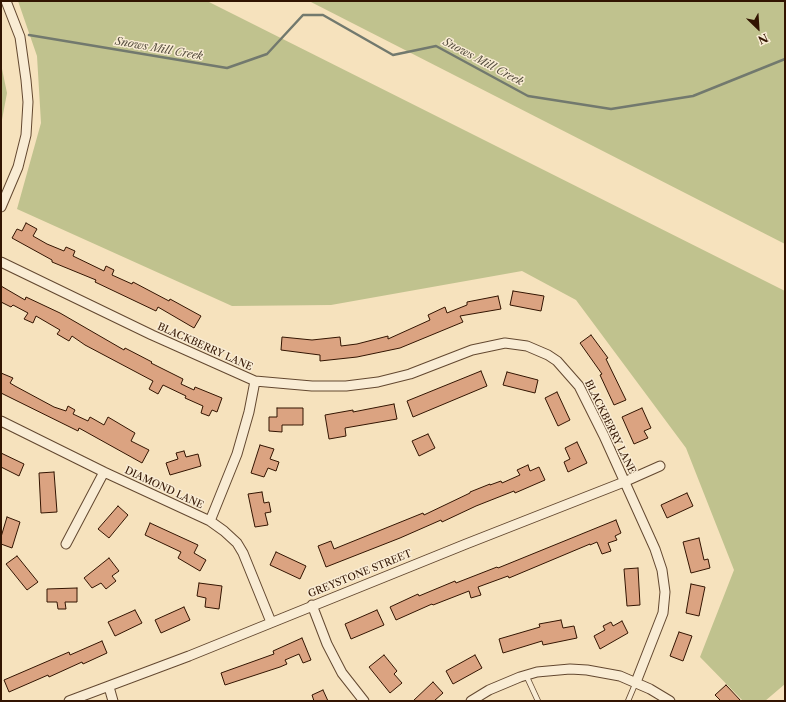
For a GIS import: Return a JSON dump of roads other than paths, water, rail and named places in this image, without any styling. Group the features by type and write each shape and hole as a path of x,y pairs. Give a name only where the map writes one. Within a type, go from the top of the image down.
{"street":[{"path":"1,207 18,167 26,135 28,102 20,37 6,1"},
{"name":"BLACKBERRY LANE","path":"1,262 152,335 254,380 312,386 346,386 378,382 410,374 482,347 505,343 527,346 557,361 573,377 604,436 655,549 662,570 665,592 663,613 636,682"},
{"path":"210,521 237,454 249,412 254,380"},
{"name":"DIAMOND LANE","path":"1,421 104,472 210,521 224,531 237,543 271,622"},
{"name":"GREYSTONE STREET","path":"69,701 109,687 624,482 660,466"},
{"path":"66,544 104,472"},
{"path":"312,605 327,644 342,673 364,701"},
{"path":"472,701 494,687 526,675 553,670 587,670 614,675 636,682 670,701"},
{"path":"109,687 113,701"}],"lane":[{"path":"526,675 538,701"},
{"path":"628,701 636,682"}],"waterway":[{"name":"Snows Mill Creek","path":"29,35 227,68 267,54 303,15 323,15 393,55 436,46 528,96 611,109 693,96 785,59"}]}
